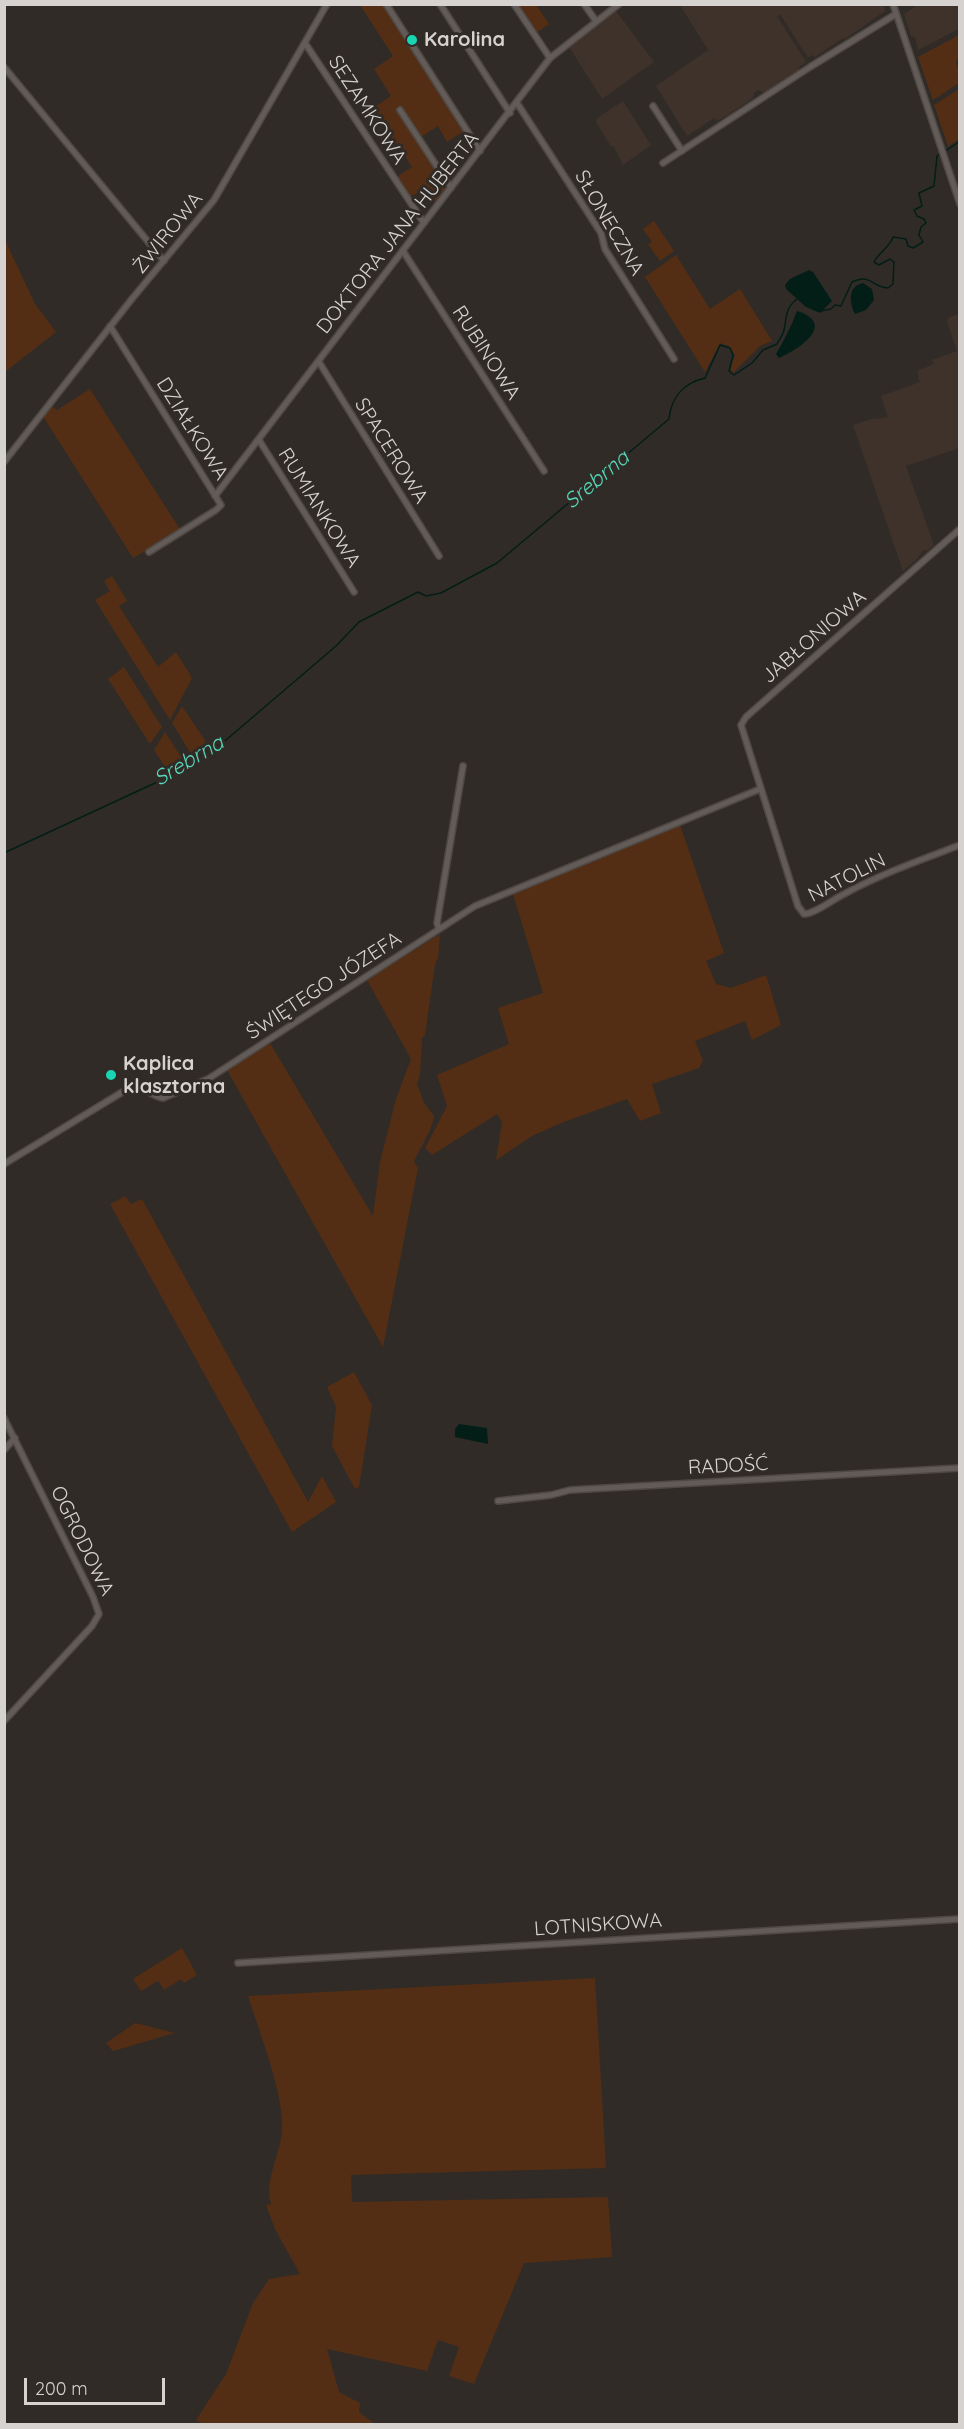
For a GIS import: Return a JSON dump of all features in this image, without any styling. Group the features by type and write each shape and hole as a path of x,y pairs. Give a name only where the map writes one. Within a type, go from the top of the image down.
{"street":[{"name":"ŻWIROWA","path":"4,462 219,192 327,4"},
{"path":"386,4 480,151"},
{"path":"440,4 510,112"},
{"path":"514,4 550,58"},
{"path":"584,4 596,21"},
{"name":"DOKTORA JANA HUBERTA","path":"215,496 550,58 619,4"},
{"path":"893,4 960,204"},
{"path":"663,163 810,67 897,14"},
{"name":"SEZAMKOWA","path":"305,43 424,223"},
{"path":"4,67 164,261"},
{"name":"SŁONECZNA","path":"517,103 601,233 605,249 674,359"},
{"path":"653,106 682,151"},
{"path":"400,110 451,188"},
{"name":"RUBINOWA","path":"403,251 544,471"},
{"name":"DZIAŁKOWA","path":"110,326 221,504 216,510 149,552"},
{"name":"SPACEROWA","path":"318,362 439,556"},
{"name":"RUMIANKOWA","path":"259,440 354,592"},
{"name":"JABŁONIOWA","path":"760,789 742,732 741,725 746,717 960,529"},
{"path":"439,929 437,923 463,766"},
{"name":"NATOLIN","path":"760,789 798,906 804,914 814,912 878,875 960,845"},
{"name":"ŚWIĘTEGO JÓZEFA","path":"4,1164 129,1088 141,1088 156,1097 163,1098 208,1078 482,903 760,789"},
{"name":"OGRODOWA","path":"4,1418 99,1614 92,1626 4,1721"},
{"path":"4,1450 15,1438"},
{"name":"RADOŚĆ","path":"498,1501 551,1496 570,1490 960,1468"},
{"name":"LOTNISKOWA","path":"238,1963 960,1918"}],"shaded area":[{"path":"883,4 885,11 845,39 843,38 815,57 811,55 808,58 780,14 777,16 806,62 799,67 800,70 765,93 758,90 754,93 753,98 728,115 717,121 714,118 687,136 656,86 708,50 680,5"},
{"path":"360,5 383,5 464,131 447,142 438,126 421,137 402,108 397,110 446,186 446,190 436,204 426,188 408,198 395,178 412,167 373,108 391,96 374,69 393,56"},
{"path":"517,5 536,5 549,24 536,33"},
{"path":"915,5 959,5 959,29 918,50 915,37 911,36 904,14"},
{"path":"616,11 654,62 602,99 569,47"},
{"path":"959,35 959,56 956,63 959,70 959,83 933,100 918,57"},
{"path":"959,89 959,139 948,146 934,105"},
{"path":"623,101 651,145 623,165 614,147 610,145 596,122 597,118"},
{"path":"654,221 674,251 660,261 648,244 652,242 643,229"},
{"path":"4,238 35,304 56,332 5,372"},
{"path":"676,255 710,309 740,289 772,341 760,346 734,372 731,368 735,355 729,346 720,343 705,372 645,277"},
{"path":"959,314 959,448 906,466 934,545 927,551 923,550 918,558 903,571 853,425 888,417 881,396 920,382 917,371 934,364 932,360 957,351 947,321 949,317"},
{"path":"90,389 181,531 133,558 44,418 44,414 51,406 57,410"},
{"path":"112,576 127,601 119,606 158,667 176,652 192,678 170,720 95,600 110,591 104,581"},
{"path":"124,667 162,727 150,744 108,679"},
{"path":"182,706 210,748 193,757 172,723"},
{"path":"165,732 185,763 169,773 154,750"},
{"path":"680,825 724,953 706,961 716,984 731,988 766,975 781,1025 752,1040 745,1021 695,1041 703,1061 699,1068 652,1084 661,1113 640,1121 627,1099 532,1136 496,1160 502,1122 497,1114 432,1155 425,1148 447,1106 437,1075 509,1044 498,1008 543,993 513,894"},
{"path":"440,934 425,1035 422,1038 420,1075 417,1084 424,1103 434,1116 429,1133 414,1161 418,1168 383,1347 227,1070 270,1043 373,1216 380,1162 396,1099 411,1059 367,980"},
{"path":"125,1196 131,1204 142,1199 308,1502 322,1476 336,1502 292,1532 110,1204"},
{"path":"354,1372 372,1405 359,1487 355,1489 332,1446 336,1407 327,1387"},
{"path":"182,1948 197,1975 184,1983 181,1979 164,1990 158,1981 141,1991 133,1979"},
{"path":"595,1978 606,2168 351,2175 352,2202 608,2197 612,2257 524,2263 474,2384 449,2376 459,2347 438,2340 427,2371 327,2349 339,2392 360,2403 359,2412 375,2424 203,2424 196,2420 226,2374 253,2303 269,2279 300,2274 275,2229 266,2205 271,2204 269,2186 281,2140 282,2117 280,2100 270,2064 248,1996"},
{"path":"135,2023 175,2033 113,2051 106,2043"}],"water":[{"path":"809,270 813,272 832,301 820,313 806,307 786,289 785,285 790,279"},
{"path":"863,283 872,289 874,300 866,310 855,314 852,305 852,291"},
{"path":"797,311 809,316 814,323 814,329 804,343 779,358 776,354"},
{"path":"459,1424 487,1428 488,1444 455,1437 455,1429"}],"waterway":[{"name":"Srebrna","path":"944,152 960,141"},
{"name":"Srebrna","path":"821,311 831,309 835,305 841,306 852,282 864,279 888,288 893,284 894,262 890,259 879,265 874,262 893,237 906,239 908,246 913,248 923,242 919,235 921,227 926,223 924,219 917,216 914,210 922,206 919,193 934,186 937,156 940,154"},
{"name":"Srebrna","path":"4,853 168,777 226,740 336,646 359,622 418,592 426,596 441,593 497,563 669,419 670,411 680,392 691,383 705,378 720,345 730,348 733,355 729,371 734,375 752,363 763,350 777,344 789,309 798,298"}],"place":[{"name":"Karolina","path":"412,40"},
{"name":"Kaplica klasztorna","path":"111,1075"}]}
